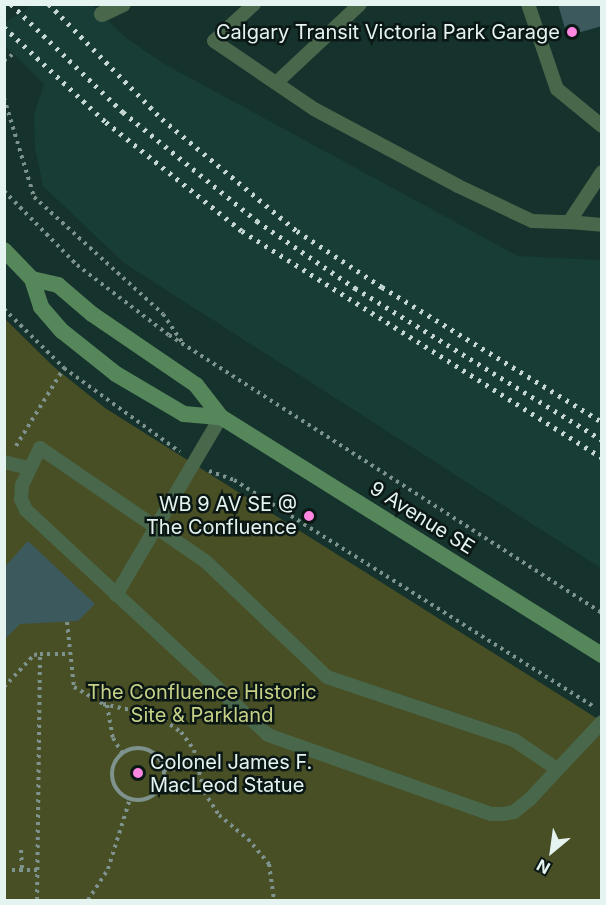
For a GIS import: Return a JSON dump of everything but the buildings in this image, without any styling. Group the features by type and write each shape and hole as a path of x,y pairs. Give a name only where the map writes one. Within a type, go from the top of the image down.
{"main road":[{"name":"9 Avenue SE","path":"4,250 32,279 41,307 63,331 116,374 184,414 221,417"},
{"name":"9 Avenue SE","path":"32,279 58,285 92,314 196,385 221,417 602,655"}],"street":[{"path":"102,14 123,4"}],"lane":[{"path":"254,4 214,41 314,109 473,193 532,221 602,225"},
{"path":"276,83 360,4"},
{"path":"528,4 557,89 602,126"},
{"path":"570,222 602,172"},
{"path":"116,595 221,417"},
{"path":"557,769 514,740 327,677 205,561 40,448 28,468 20,493 26,510 257,727 280,741 491,814 514,812 557,769 602,722"},
{"path":"6,462 28,468"}],"path":[{"path":"4,61 13,54"},
{"path":"4,98 34,197 163,314 184,345"},
{"path":"4,190 77,265 184,345 602,613"},
{"path":"4,309 64,368 146,430 194,461 244,486 602,711"},
{"path":"6,462 64,368"},
{"path":"67,622 68,654 74,687 107,705 158,716 170,723 190,743 204,792 219,815 248,839 269,864 274,900"},
{"path":"37,900 40,654"},
{"path":"4,687 34,655 68,654"},
{"path":"15,675 16,682"},
{"path":"107,705 111,730 122,753"},
{"path":"139,748 156,755 164,770 161,787 148,799 130,799 113,783 113,766 122,753 139,748"},
{"path":"164,770 196,768"},
{"path":"88,900 108,869 130,799"},
{"path":"21,850 22,870"},
{"path":"12,870 38,870"}],"shaded area":[{"path":"4,5 92,5 126,38 166,65 518,256 601,260 601,568 124,263 43,186 35,148 34,115 44,84 5,46"}],"green space":[{"name":"The Confluence Historic Site & Parkland","path":"4,318 54,367 105,408 601,721 601,900 5,900"}],"pier":[{"path":"5,4 26,5 29,8 4,23"}],"railway":[{"path":"11,4 123,112 257,221 355,288 602,440"},
{"path":"49,4 162,119 297,231 382,287 602,422"},
{"path":"4,27 106,122 242,231 602,458"}],"place":[{"name":"Calgary Transit Victoria Park Garage","path":"572,32"},
{"name":"WB 9 AV SE @ The Confluence","path":"309,516"},
{"name":"Colonel James F. MacLeod Statue","path":"138,773"}]}
